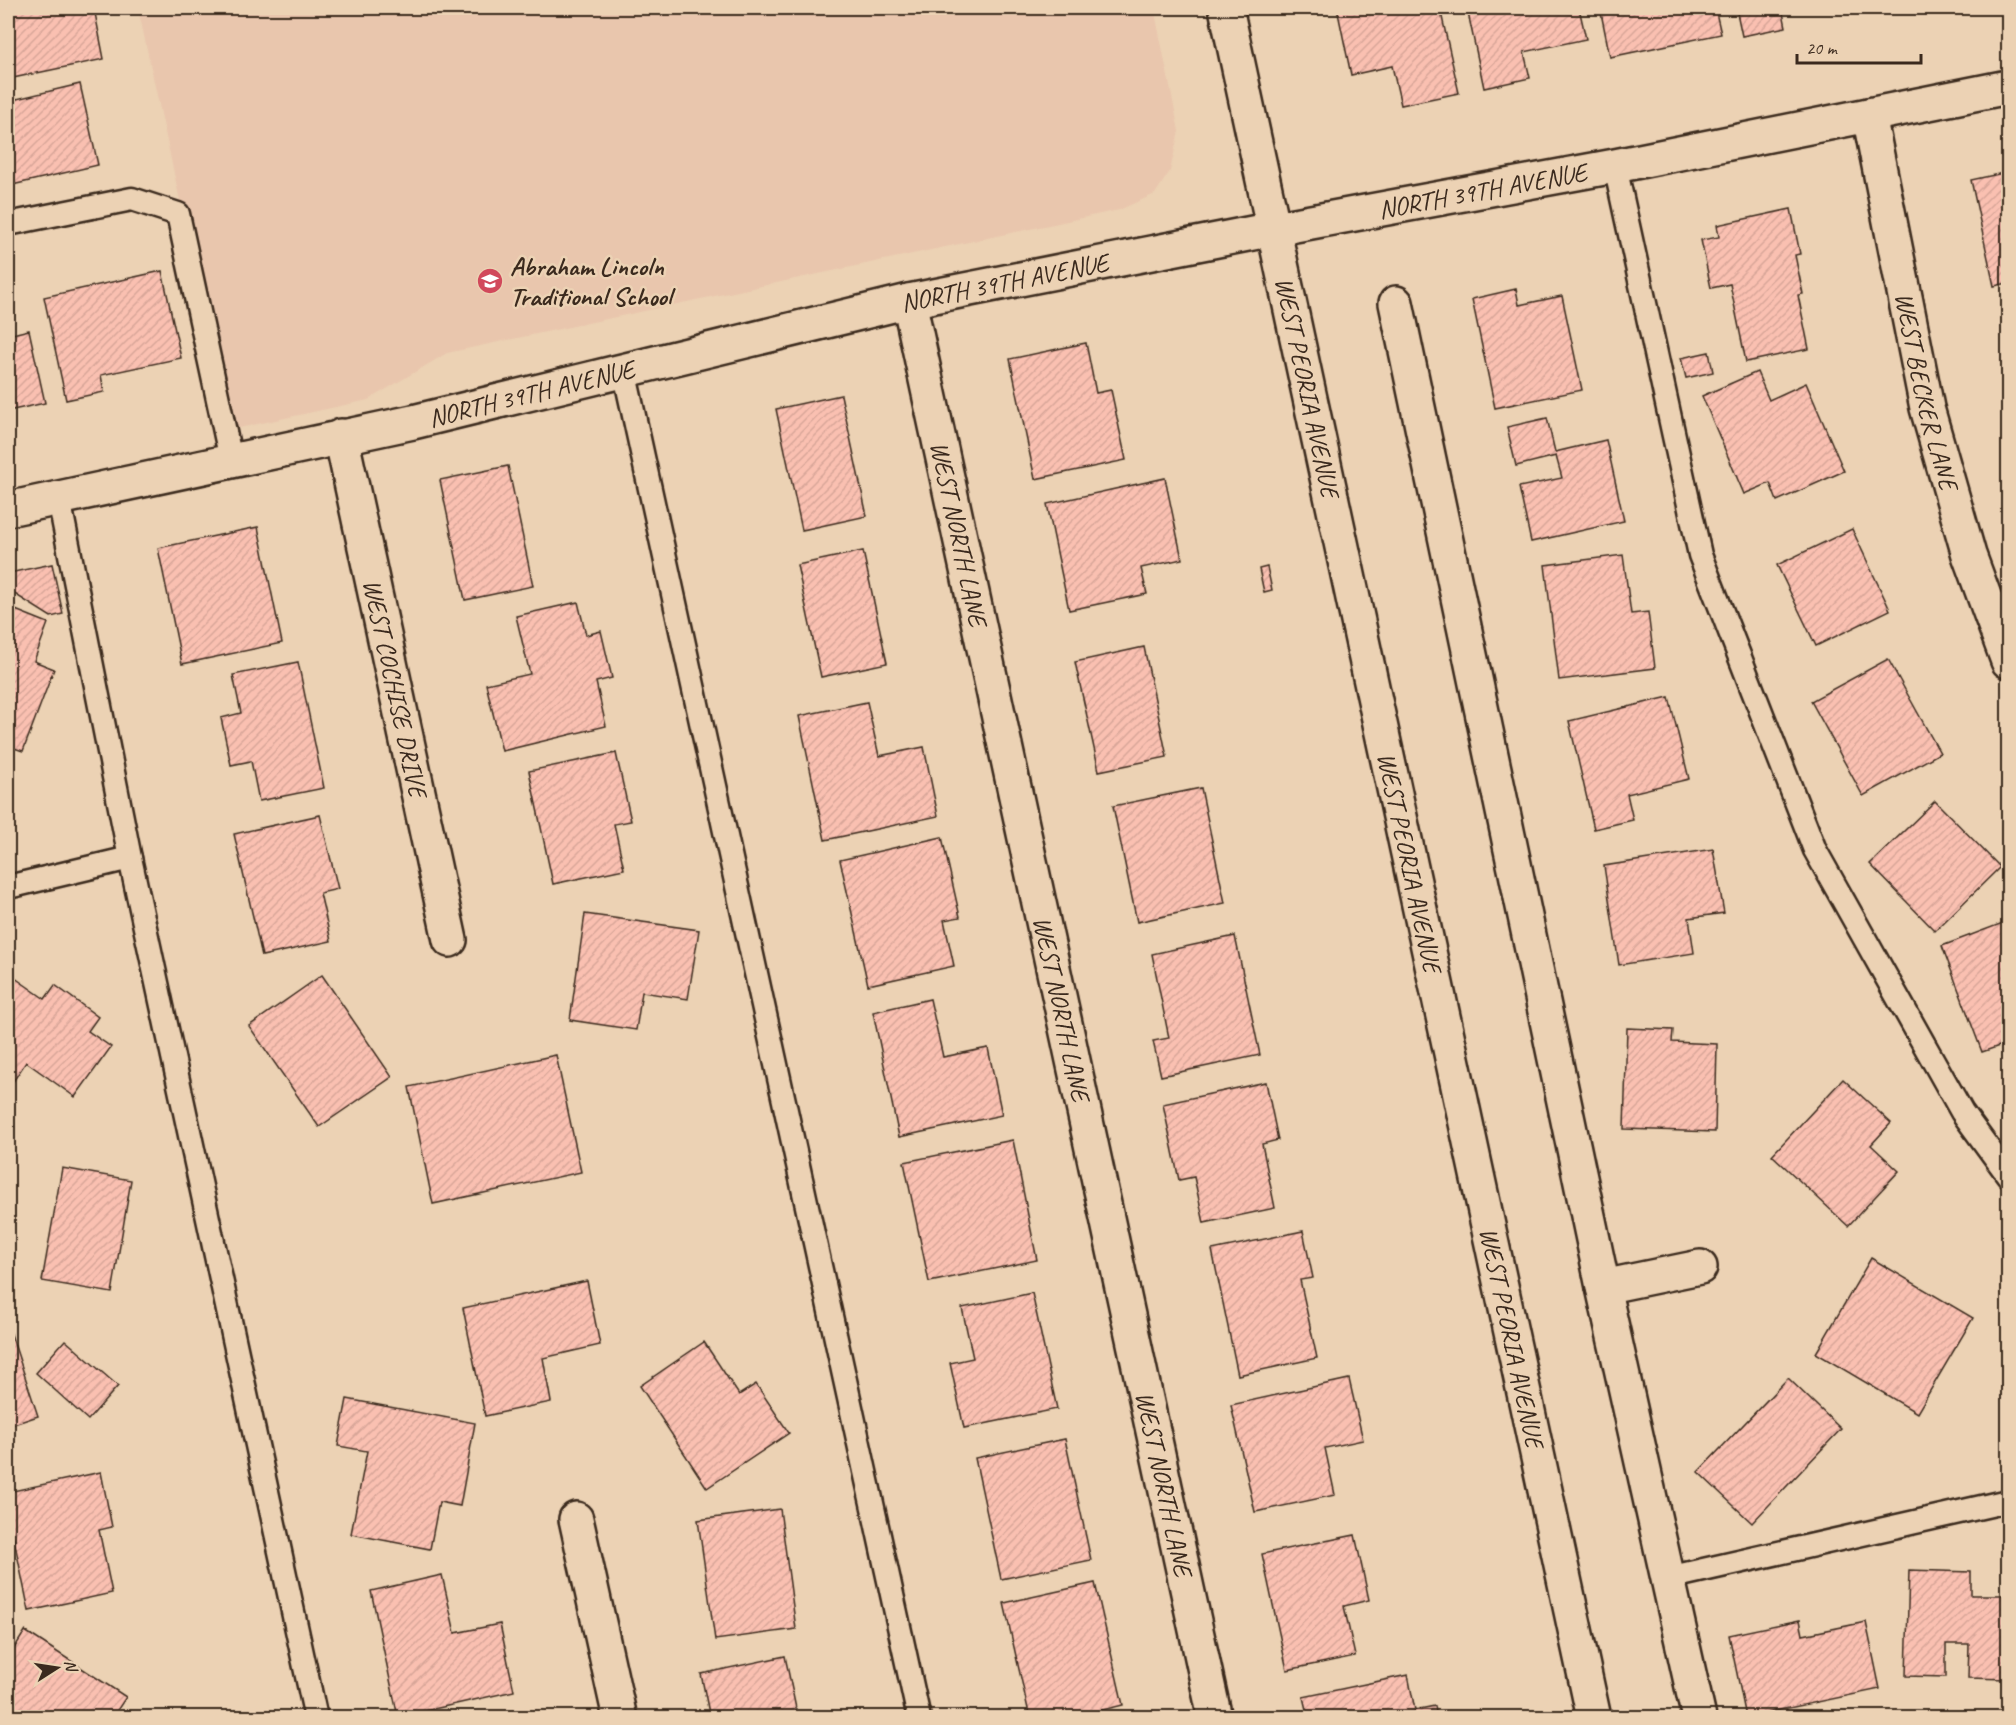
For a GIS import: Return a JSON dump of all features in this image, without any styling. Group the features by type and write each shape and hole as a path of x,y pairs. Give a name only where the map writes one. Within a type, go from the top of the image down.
{"street":[{"name":"WEST PEORIA AVENUE","path":"1226,8 1594,1718"},
{"name":"NORTH 39TH AVENUE","path":"8,509 413,422 909,301 1273,229 1615,166 2008,87"},
{"name":"WEST BECKER LANE","path":"1869,115 1928,408 1969,555 2008,661"},
{"name":"WEST NORTH LANE","path":"909,301 1215,1718"},
{"path":"1396,303 1603,1287 1699,1718"},
{"name":"WEST COCHISE DRIVE","path":"341,436 450,940"},
{"path":"1603,1287 1700,1267"},
{"path":"576,1519 620,1718"}],"lane":[{"path":"1615,166 1700,555 1815,850 1962,1112 2008,1175"},
{"path":"8,224 132,199 178,214 231,460"},
{"path":"624,370 919,1718"},
{"path":"59,499 130,858 316,1718"},
{"path":"8,887 130,858"},
{"path":"1668,1578 2008,1501"}],"shaded area":[{"name":"Abraham Lincoln Traditional School","path":"138,8 1154,8 1179,131 1170,171 1155,194 1119,210 447,353 368,400 230,430"}],"building":[{"path":"9,8 94,8 104,59 8,79 8,31 14,30"},
{"path":"1337,8 1440,8 1459,93 1401,105 1392,66 1351,75"},
{"path":"1467,8 1579,8 1586,39 1524,52 1530,78 1484,88"},
{"path":"1600,8 1715,8 1721,34 1610,57"},
{"path":"1736,8 1782,8 1786,27 1742,36"},
{"path":"1868,8 1890,8 1869,12"},
{"path":"80,84 98,165 8,186 8,101"},
{"path":"2008,172 2008,283 1994,286 1971,180"},
{"path":"1791,209 1800,254 1795,255 1803,294 1798,295 1809,349 1746,362 1730,284 1711,288 1701,240 1719,237 1717,225"},
{"path":"162,271 181,358 101,375 104,392 66,400 44,297"},
{"path":"1516,289 1519,305 1562,296 1582,390 1495,408 1472,299"},
{"path":"29,330 45,403 8,411 8,335"},
{"path":"1086,343 1096,393 1111,390 1126,460 1035,479 1010,359"},
{"path":"1709,352 1713,372 1686,378 1681,358"},
{"path":"1757,372 1769,400 1806,383 1844,471 1777,501 1770,483 1744,494 1702,396"},
{"path":"841,395 867,516 802,530 776,409"},
{"path":"1547,418 1555,452 1606,440 1624,521 1531,542 1519,487 1562,478 1556,456 1516,466 1507,427"},
{"path":"508,466 533,586 465,600 440,480"},
{"path":"1165,478 1182,559 1141,568 1147,594 1069,610 1047,504"},
{"path":"258,527 282,643 182,664 158,548"},
{"path":"1852,529 1890,610 1816,646 1777,565"},
{"path":"863,551 887,663 821,677 797,565"},
{"path":"1623,555 1631,614 1648,612 1655,668 1559,680 1545,565"},
{"path":"52,564 63,614 51,617 13,593 9,573"},
{"path":"1267,567 1272,590 1264,592 1259,569"},
{"path":"578,602 586,635 601,631 612,678 596,682 606,726 502,751 486,684 530,674 516,616"},
{"path":"8,607 48,623 34,661 54,669 23,751 8,746"},
{"path":"1144,647 1167,757 1099,771 1075,662"},
{"path":"1888,659 1940,753 1863,796 1811,701"},
{"path":"298,662 324,788 259,801 251,761 231,765 221,718 241,713 233,675"},
{"path":"1669,697 1689,779 1627,794 1633,820 1594,829 1569,721"},
{"path":"867,702 879,756 924,747 938,816 825,840 799,716"},
{"path":"616,753 631,821 614,824 624,869 553,884 529,771"},
{"path":"1201,788 1225,903 1137,922 1113,806"},
{"path":"1935,801 2000,867 1935,931 1870,864"},
{"path":"320,815 338,889 320,893 331,941 262,956 234,834"},
{"path":"942,837 960,917 944,920 954,966 868,985 840,860"},
{"path":"1713,849 1724,913 1689,918 1694,953 1619,965 1604,866"},
{"path":"585,914 699,930 688,999 642,992 636,1030 570,1020"},
{"path":"2008,921 2008,1043 1982,1052 1942,946"},
{"path":"1235,936 1260,1055 1161,1076 1153,1041 1169,1038 1152,954"},
{"path":"8,973 45,999 55,985 98,1017 88,1031 111,1047 75,1097 26,1062 8,1089"},
{"path":"322,975 392,1077 319,1127 249,1026"},
{"path":"930,999 943,1057 988,1048 1002,1115 899,1137 873,1012"},
{"path":"1627,1028 1673,1030 1672,1042 1717,1044 1715,1132 1624,1129"},
{"path":"556,1055 581,1172 433,1204 409,1087"},
{"path":"1843,1079 1891,1123 1871,1145 1899,1171 1848,1226 1772,1155"},
{"path":"1266,1082 1278,1140 1262,1144 1275,1208 1204,1223 1194,1177 1179,1180 1163,1104"},
{"path":"1013,1140 1037,1260 929,1282 904,1162"},
{"path":"62,1168 131,1180 112,1293 42,1281"},
{"path":"1303,1231 1313,1278 1300,1280 1317,1358 1238,1375 1212,1250"},
{"path":"1871,1258 1973,1318 1917,1413 1816,1353"},
{"path":"587,1281 600,1345 543,1358 551,1402 485,1416 463,1308"},
{"path":"1032,1293 1057,1409 964,1428 950,1363 973,1358 962,1308"},
{"path":"8,1325 38,1416 8,1426"},
{"path":"65,1340 118,1386 88,1420 36,1373"},
{"path":"704,1342 739,1395 756,1384 789,1433 707,1488 640,1386"},
{"path":"1788,1378 1841,1429 1752,1523 1698,1472"},
{"path":"1349,1379 1363,1440 1325,1448 1335,1495 1255,1512 1231,1405"},
{"path":"347,1399 475,1423 460,1506 439,1502 430,1549 351,1534 367,1451 338,1446"},
{"path":"1065,1439 1091,1560 1001,1579 975,1458"},
{"path":"101,1472 112,1527 99,1530 112,1593 29,1611 8,1511 8,1492"},
{"path":"780,1509 796,1629 715,1640 698,1520"},
{"path":"1355,1535 1369,1600 1344,1606 1355,1656 1287,1670 1262,1554"},
{"path":"1909,1570 1971,1572 1971,1595 2008,1595 2008,1679 1968,1678 1969,1644 1946,1644 1946,1677 1906,1676"},
{"path":"442,1575 455,1633 500,1624 514,1691 398,1717 371,1591"},
{"path":"1095,1583 1123,1705 1070,1718 1030,1718 1004,1603"},
{"path":"1800,1620 1803,1635 1866,1622 1880,1689 1746,1717 1729,1635"},
{"path":"25,1631 126,1697 112,1718 8,1718 8,1658"},
{"path":"785,1656 798,1718 710,1718 701,1674"},
{"path":"1408,1675 1415,1710 1435,1706 1437,1718 1308,1718 1303,1697"}],"place":[{"name":"Abraham Lincoln Traditional School","path":"490,281"}]}
